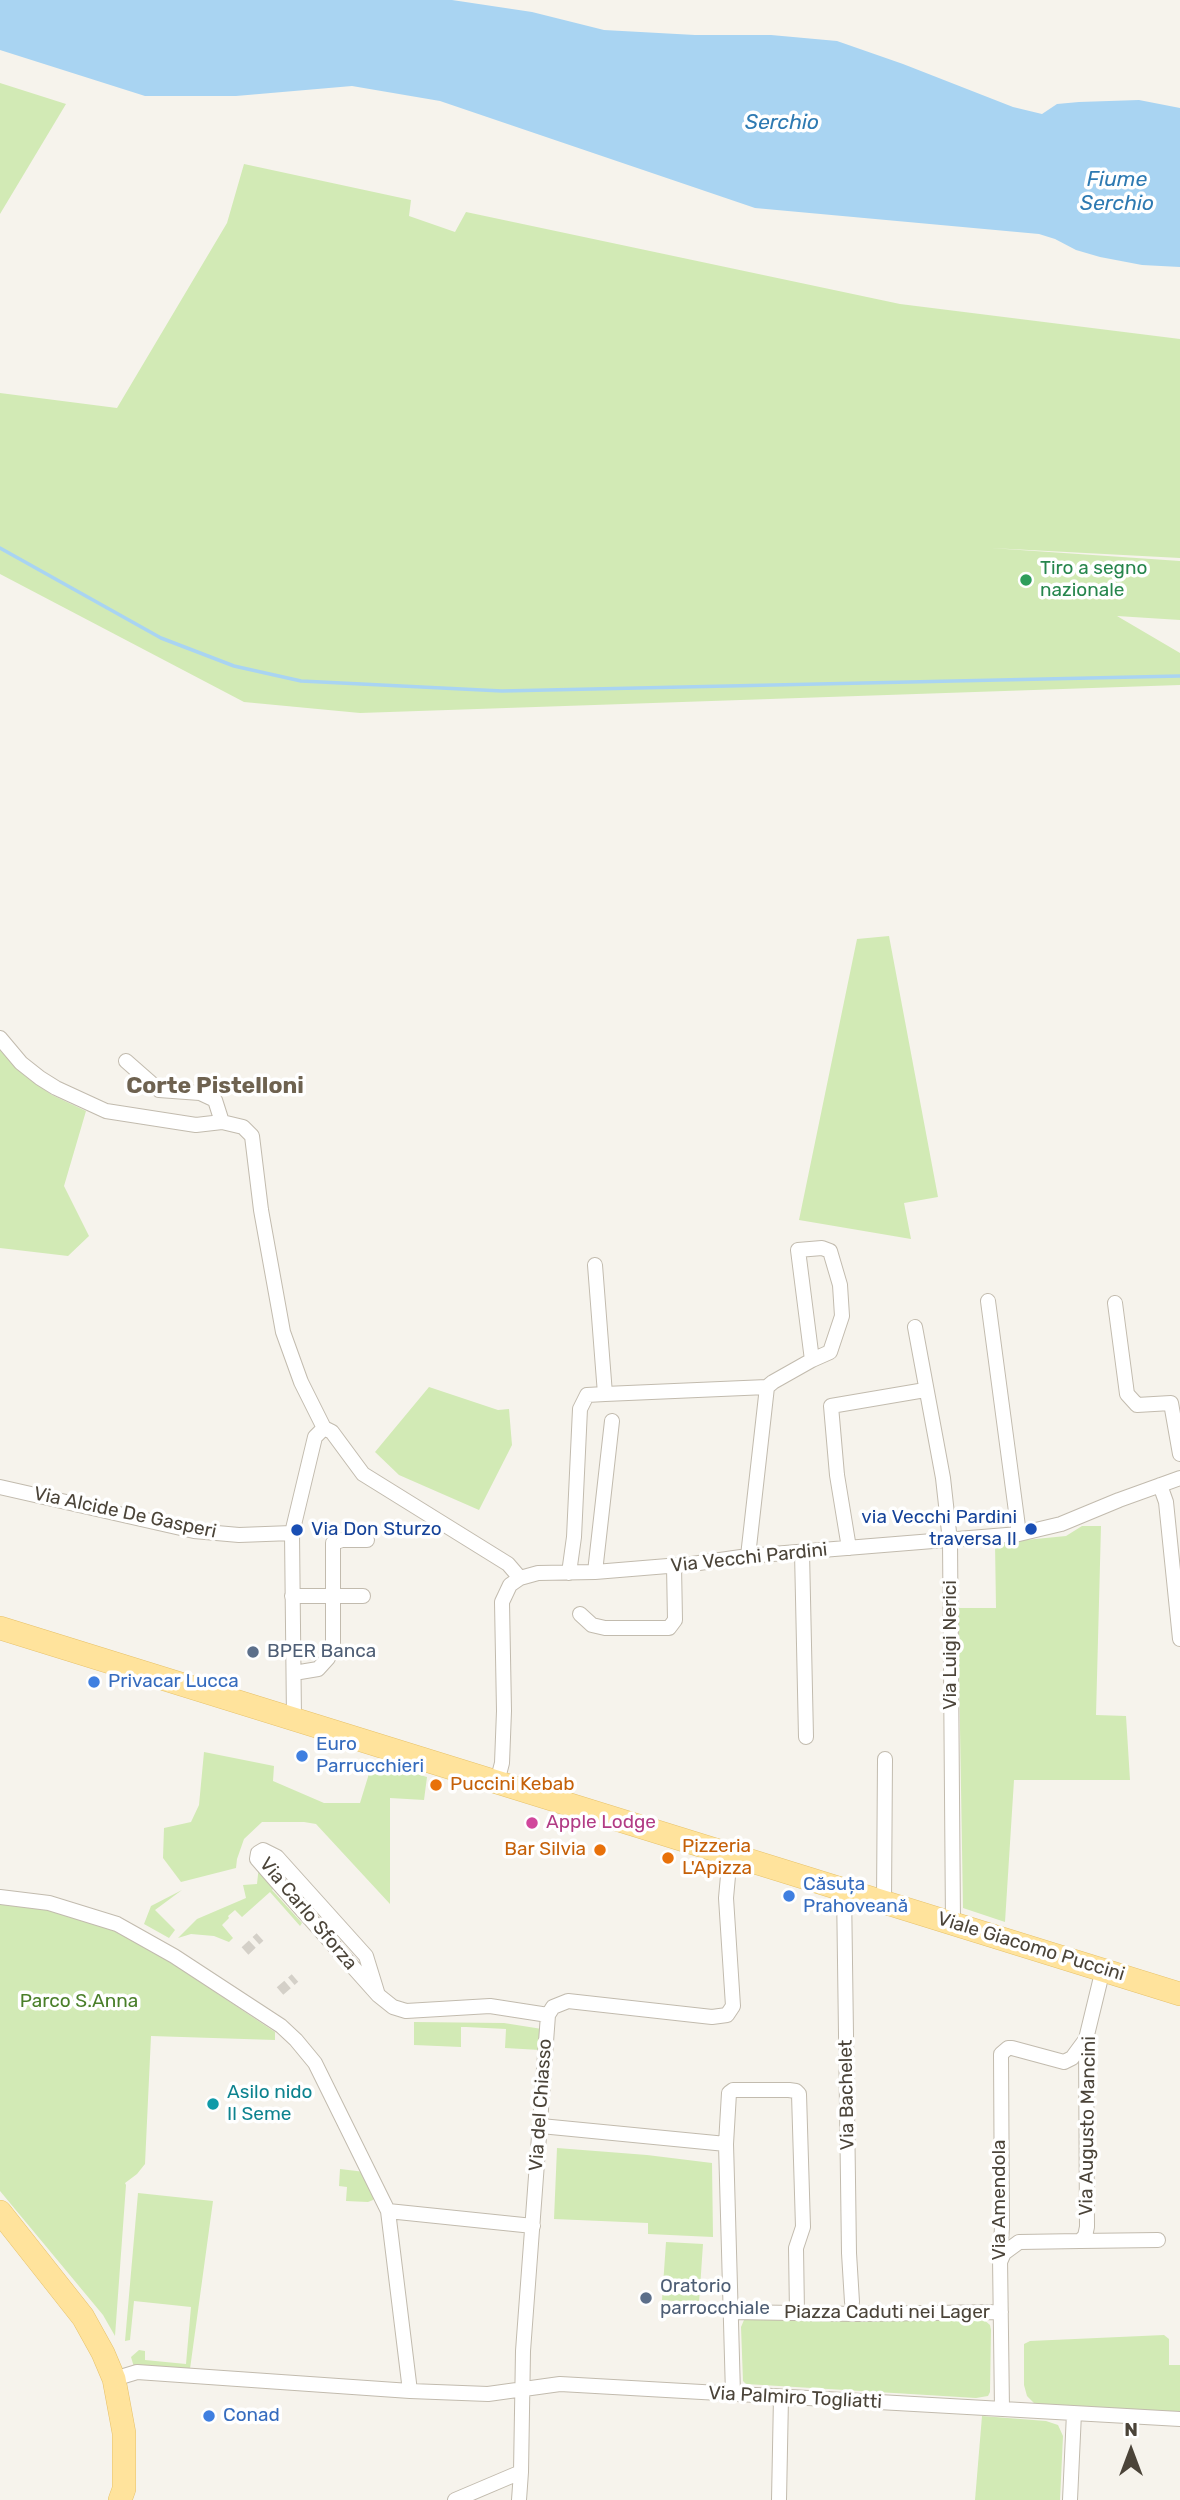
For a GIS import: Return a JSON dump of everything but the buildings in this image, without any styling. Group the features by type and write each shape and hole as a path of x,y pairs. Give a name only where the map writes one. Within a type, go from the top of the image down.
{"main road":[{"name":"Viale Giacomo Puccini","path":"0,1628 1180,1994"},
{"path":"0,2212 83,2317 103,2353 114,2379 124,2433 124,2497"}],"street":[{"path":"0,1038 21,1063 40,1078 106,1111 196,1125 222,1122 243,1127 251,1136 261,1210 284,1332 301,1382 324,1428 332,1432 363,1475 508,1564 520,1578 510,1585 502,1602 504,1711 502,1763 497,1782"},
{"path":"126,1061 159,1090 200,1093 215,1100 222,1122"},
{"path":"569,1573 574,1537 580,1409 587,1395 767,1387 830,1352 842,1315 840,1285 830,1251 822,1248 798,1250 812,1360"},
{"path":"595,1265 605,1394"},
{"path":"989,1301 1019,1534"},
{"path":"1115,1303 1131,1401 1137,1405 1171,1403 1180,1454"},
{"name":"Via Luigi Nerici","path":"915,1327 943,1478 950,1541 953,1923"},
{"path":"748,1556 767,1387"},
{"path":"849,1548 837,1475 831,1406 926,1390"},
{"path":"595,1572 612,1421"},
{"path":"294,1719 292,1533 315,1437 324,1428"},
{"name":"Via Vecchi Pardini","path":"520,1578 538,1573 674,1566 748,1556 1019,1534 1061,1524 1180,1478"},
{"path":"1160,1485 1166,1502 1180,1639"},
{"name":"Via Alcide De Gasperi","path":"0,1487 194,1531 239,1535 292,1533"},
{"path":"294,1673 318,1669 328,1658 333,1646 333,1543 367,1539"},
{"path":"802,1552 806,1737"},
{"path":"580,1614 592,1625 605,1628 669,1628 674,1620 674,1566"},
{"path":"292,1597 363,1596"},
{"path":"884,1902 885,1759"},
{"name":"Via Carlo Sforza","path":"378,1995 366,1956 276,1857 263,1850 258,1853 257,1859 378,1995 393,2007 405,2011 490,2006 548,2015"},
{"name":"Via del Chiasso","path":"519,2500 523,2351 548,2015 553,2007 568,2001 712,2017 727,2015 733,2006 726,1898 730,1854"},
{"name":"Via Bachelet","path":"844,1889 852,2302"},
{"path":"0,1897 49,1903 117,1924 174,1956 281,2026 296,2040 315,2063 388,2211 410,2391"},
{"name":"Via Augusto Mancini","path":"1080,2241 1085,2236 1087,2227 1086,2039 1103,1969"},
{"path":"1058,2063 1072,2058 1086,2039"},
{"name":"Via Amendola","path":"1002,2409 1001,2054 1012,2048 1058,2063 1079,2076 1088,2096"},
{"path":"733,2394 726,2144 729,2093 733,2090 789,2090 799,2095 803,2227 796,2248 797,2314"},
{"path":"541,2126 726,2144"},
{"path":"388,2211 533,2226"},
{"path":"1000,2263 1004,2253 1019,2242 1009,2236 1002,2227"},
{"name":"Via Augusto Mancini","path":"1019,2242 1158,2240"},
{"name":"Piazza Caduti nei Lager","path":"732,2312 1001,2312"},
{"name":"Via Palmiro Togliatti","path":"114,2379 137,2372 488,2394 560,2384 1180,2419"},
{"path":"779,2500 780,2397"},
{"path":"1070,2500 1074,2413"},
{"path":"455,2500 521,2472"}],"green space":[{"path":"0,83 66,104 0,214"},
{"path":"244,164 411,200 409,216 455,232 466,212 900,304 1180,339 1180,558 991,548 1180,561 1180,620 1117,616 1180,653 1180,685 360,713 244,702 0,574 0,393 117,408 227,223"},
{"path":"889,936 938,1197 904,1203 911,1239 799,1220 857,939"},
{"path":"0,1048 25,1076 52,1095 86,1111 64,1186 89,1236 68,1256 0,1248"},
{"path":"429,1387 498,1410 509,1409 512,1445 479,1510 399,1475 375,1452"},
{"path":"1082,1526 1101,1526 1096,1715 1126,1716 1130,1780 1014,1780 1005,1922 963,1908 958,1608 996,1608 995,1543 1066,1536"},
{"path":"204,1752 274,1766 273,1781 324,1803 360,1803 370,1761 427,1777 424,1800 390,1798 390,1904 316,1824 304,1822 262,1822 244,1839 236,1868 181,1882 163,1858 164,1828 191,1822 199,1805"},
{"path":"259,1865 277,1885 272,1890 302,1923 300,1926 270,1892 242,1917 235,1910 228,1916 222,1925 233,1938 229,1942 214,1936 191,1934 178,1938 197,1919 246,1898 243,1885 257,1884"},
{"path":"182,1890 155,1910 175,1930 169,1938 144,1924 151,1906"},
{"name":"Parco S.Anna","path":"0,1903 37,1907 102,1923 149,1948 275,2032 275,2040 151,2036 145,2164 125,2183 115,2336 103,2315 0,2191"},
{"path":"414,2022 504,2023 542,2029 540,2050 505,2048 506,2029 466,2027 461,2027 461,2047 414,2045"},
{"path":"557,2148 712,2163 713,2237 648,2234 648,2223 554,2219"},
{"path":"340,2169 365,2172 375,2197 373,2200 346,2201 347,2187 339,2186"},
{"path":"138,2193 213,2201 190,2369 134,2367 131,2357 139,2350 145,2351 145,2360 186,2364 191,2307 134,2301 130,2340 125,2341"},
{"path":"666,2242 703,2244 699,2303 662,2300"},
{"path":"983,2319 990,2325 991,2330 990,2392 988,2396 976,2398 746,2384 743,2381 741,2327 744,2320"},
{"path":"1164,2335 1169,2339 1169,2365 1180,2365 1180,2414 1057,2406 1034,2403 1027,2396 1024,2385 1024,2344 1030,2341"},
{"path":"982,2416 1046,2421 1058,2425 1063,2436 1060,2500 975,2500"}],"water":[{"name":"Serchio","path":"0,0 452,0 532,12 604,30 695,35 771,35 837,41 1013,107 1042,114 1057,104 1079,102 1139,100 1180,108 1180,267 1142,265 1100,257 1039,234 755,208 440,101 352,86 236,96 145,96 0,50"}],"waterway":[{"path":"0,548 161,638 234,666 301,681 502,691 1180,676"}],"tunnel":[{"path":"245,1951 260,1937"},
{"path":"280,1991 295,1978"}],"place":[{"name":"Tiro a segno nazionale","path":"1026,580"},
{"name":"via Vecchi Pardini traversa II","path":"1031,1529"},
{"name":"Via Don Sturzo","path":"297,1530"},
{"name":"BPER Banca","path":"253,1652"},
{"name":"Privacar Lucca","path":"94,1682"},
{"name":"Euro Parrucchieri","path":"302,1756"},
{"name":"Puccini Kebab","path":"436,1785"},
{"name":"Apple Lodge","path":"532,1823"},
{"name":"Bar Silvia","path":"600,1850"},
{"name":"Pizzeria L'Apizza","path":"668,1858"},
{"name":"Căsuța Prahoveană","path":"789,1896"},
{"name":"Asilo nido Il Seme","path":"213,2104"},
{"name":"Oratorio parrocchiale","path":"646,2298"},
{"name":"Conad","path":"209,2416"}],"district":[{"name":"Corte Pistelloni","path":"215,1086"}],"water label":[{"name":"Fiume Serchio","path":"1117,192"}]}
